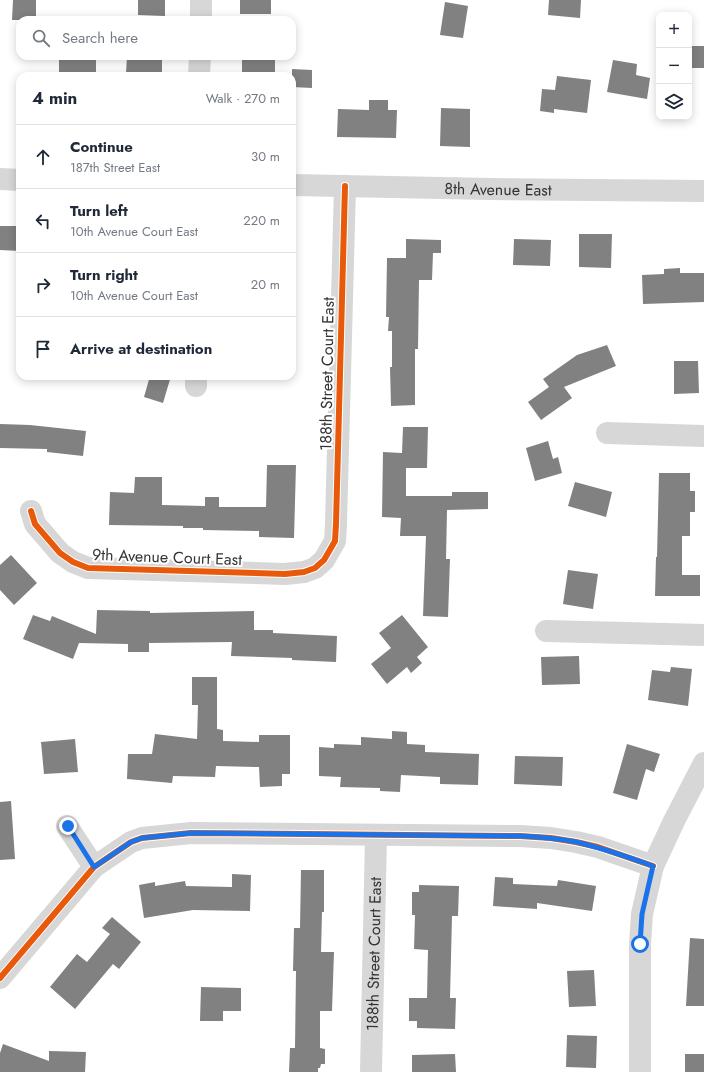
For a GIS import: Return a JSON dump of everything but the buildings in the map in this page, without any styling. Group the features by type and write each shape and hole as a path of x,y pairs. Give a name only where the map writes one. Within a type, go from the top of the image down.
{"street":[{"path":"201,0 201,16"},
{"path":"199,72 200,60"},
{"path":"0,179 16,180"},
{"name":"8th Avenue East","path":"296,185 704,191"},
{"name":"188th Street Court East","path":"324,560 335,541 336,524 345,186"},
{"path":"607,433 704,436"},
{"name":"9th Avenue Court East","path":"31,511 35,524 60,553 73,562 88,568 285,574 304,572 315,568 324,560"},
{"path":"546,631 704,635"},
{"path":"640,1072 640,944 642,914 653,866 674,820 704,763"},
{"path":"68,826 94,867"},
{"path":"0,978 94,867 131,842 142,838 191,833 376,836 520,836 551,838 598,848 653,866"},
{"name":"188th Street Court East","path":"371,1072 376,836"}],"cycle path":[{"path":"31,511 35,524 60,553 73,562 88,568 285,574 304,572 315,568 324,560 335,541 336,524 345,186"},
{"path":"0,978 94,867 131,842 142,838 191,833 520,836 551,838 576,842 598,847 653,866"}],"route":[{"path":"68,826 94,867 131,842 142,838 191,833 376,836 520,836 551,838 576,842 653,866 642,914 640,944"}]}
